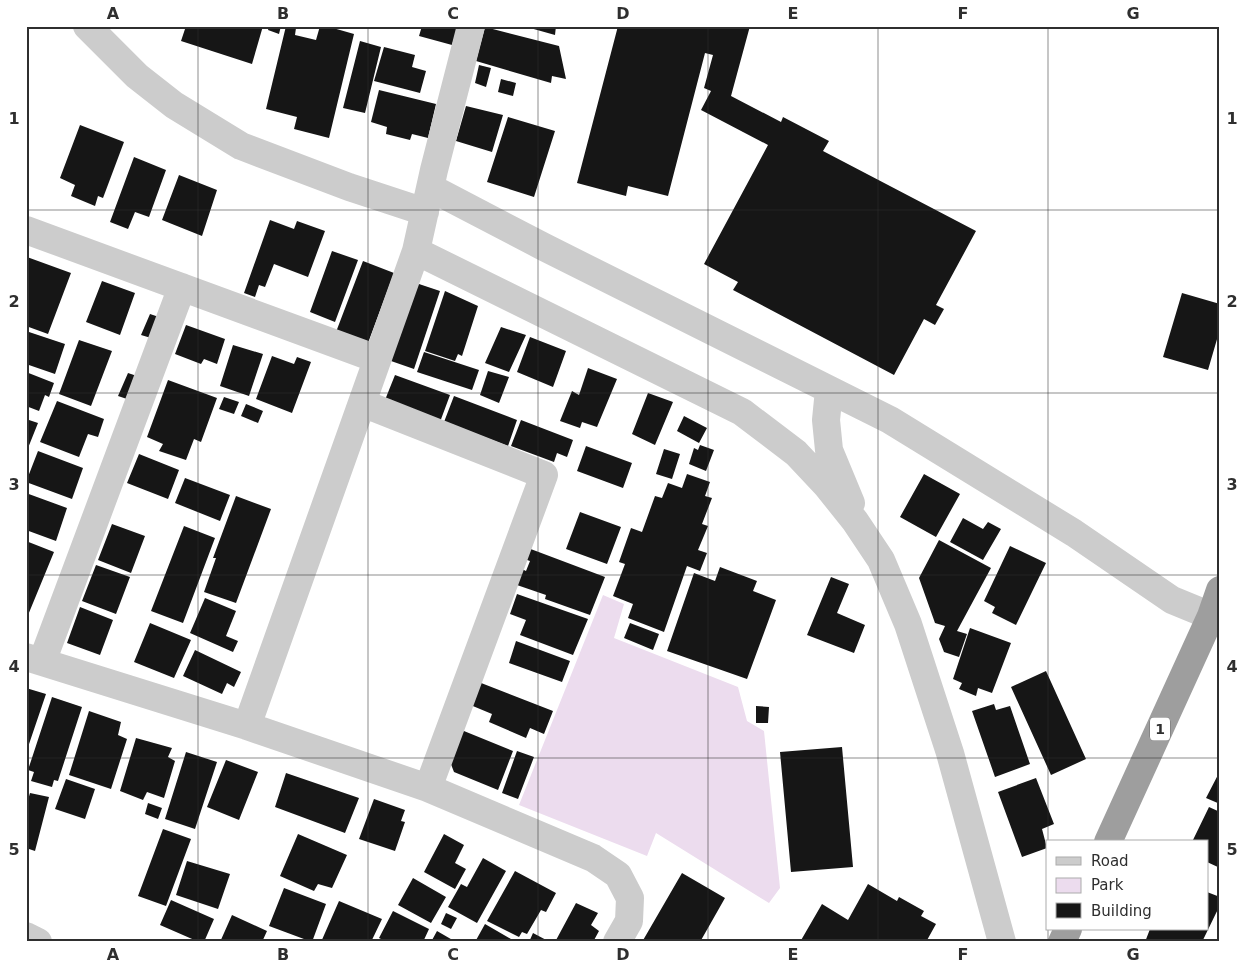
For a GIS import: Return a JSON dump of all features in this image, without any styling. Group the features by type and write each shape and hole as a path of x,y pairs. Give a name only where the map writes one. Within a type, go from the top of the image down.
{"highway":[{"name":"1","path":"1109,840 1211,616 1220,590"},
{"path":"1062,942 1068,930"}],"street":[{"path":"247,726 416,251 471,26"},
{"path":"94,30 137,76 174,105 241,146 350,187 428,200 544,247 890,420 1074,533 1172,600 1211,616"},
{"path":"26,230 377,359"},
{"path":"416,251 742,412 796,453 827,486 855,521 881,560 908,624 950,753 1002,942"},
{"path":"182,287 34,659 247,726 428,788 593,858 618,876 630,898 629,921 617,942"},
{"path":"829,390 826,420 829,450 850,497 855,521"},
{"path":"362,403 544,475 428,788"},
{"path":"26,936 38,942"}],"green space":[{"path":"603,595 624,604 614,638 738,687 747,721 764,731 780,888 769,903 656,833 647,856 519,805"}],"building":[{"path":"186,26 263,26 252,64 181,41"},
{"path":"269,26 281,26 279,34 268,30"},
{"path":"286,26 296,28 295,35 316,40 320,26 354,34 329,138 294,129 297,117 266,109"},
{"path":"422,26 458,26 452,45 419,36"},
{"path":"523,26 556,26 555,35"},
{"path":"618,26 750,26 731,96 781,122 783,117 829,141 823,151 976,231 936,305 944,309 935,325 924,319 894,375 733,290 738,282 704,264 768,145 701,110 711,91 704,88 713,55 705,53 668,196 628,186 626,196 577,183"},
{"path":"485,27 559,46 566,79 552,76 551,83 476,61"},
{"path":"360,41 381,47 365,113 343,108"},
{"path":"384,47 415,55 412,67 426,71 420,93 374,81"},
{"path":"479,65 491,68 486,87 475,83"},
{"path":"501,79 516,83 513,96 498,92"},
{"path":"379,90 436,104 428,138 412,134 410,140 386,134 387,127 371,122"},
{"path":"466,106 503,115 492,152 456,141"},
{"path":"508,117 555,131 534,197 487,182"},
{"path":"80,125 124,142 103,198 98,196 95,206 71,196 75,185 60,178"},
{"path":"134,157 166,170 149,217 135,212 128,229 110,222"},
{"path":"179,175 217,190 202,236 162,220"},
{"path":"270,220 294,229 297,221 325,231 308,277 274,264 265,287 259,285 255,297 244,293"},
{"path":"332,251 358,260 335,322 310,312"},
{"path":"27,257 71,273 48,334 26,326"},
{"path":"363,261 394,273 368,343 336,332"},
{"path":"102,281 135,293 120,335 86,322"},
{"path":"413,282 440,291 414,369 391,361"},
{"path":"445,291 478,306 462,356 458,354 455,361 425,351"},
{"path":"1182,293 1220,304 1220,329 1208,370 1163,357"},
{"path":"150,314 159,317 151,338 141,335"},
{"path":"186,325 225,339 217,364 204,359 201,364 175,354"},
{"path":"501,327 526,335 509,372 485,363"},
{"path":"26,331 65,344 55,374 26,364"},
{"path":"530,337 566,351 553,387 517,372"},
{"path":"79,340 112,351 91,406 59,394"},
{"path":"233,345 263,354 249,396 220,386"},
{"path":"424,352 479,370 472,390 417,372"},
{"path":"272,356 294,364 297,357 311,362 292,413 256,399"},
{"path":"588,368 617,379 597,427 582,422 580,428 560,421 572,391 579,395"},
{"path":"488,371 509,377 499,403 480,395"},
{"path":"26,372 54,383 49,397 45,395 39,411 26,406"},
{"path":"128,373 137,376 127,399 118,396"},
{"path":"395,375 450,395 440,422 385,400"},
{"path":"168,380 217,398 201,442 194,439 186,460 159,451 163,444 147,437"},
{"path":"648,393 673,402 655,445 632,434"},
{"path":"454,396 517,420 508,446 444,422"},
{"path":"224,397 239,402 234,414 219,409"},
{"path":"57,401 104,419 98,437 88,434 79,457 40,442"},
{"path":"246,404 263,411 258,423 241,416"},
{"path":"684,416 707,428 699,443 677,431"},
{"path":"26,419 38,423 26,453"},
{"path":"521,420 573,440 567,457 557,453 554,462 511,446"},
{"path":"700,445 714,450 706,471 689,464 694,448 698,450"},
{"path":"586,446 632,463 623,488 577,471"},
{"path":"664,449 680,454 672,479 656,474"},
{"path":"38,451 83,468 72,499 26,482"},
{"path":"139,454 179,470 168,499 127,483"},
{"path":"687,474 710,482 705,496 712,498 702,524 708,526 698,550 707,553 700,571 687,566 664,632 628,618 633,604 613,596 625,564 619,562 631,528 642,532 655,496 662,498 668,483 682,488"},
{"path":"924,474 960,494 936,537 900,517"},
{"path":"185,478 230,495 220,521 175,503"},
{"path":"26,493 67,508 56,541 26,530"},
{"path":"236,496 271,509 236,603 204,592 216,558 213,558"},
{"path":"580,512 621,527 607,564 566,549"},
{"path":"963,518 983,529 988,522 1001,529 983,560 950,542"},
{"path":"112,524 145,536 131,573 98,560"},
{"path":"184,526 215,538 183,623 151,611"},
{"path":"939,540 991,568 957,631 967,634 959,657 944,652 939,639 945,626 935,623 919,578"},
{"path":"26,541 54,552 26,620"},
{"path":"1010,546 1046,563 1016,625 992,613 995,607 984,601"},
{"path":"528,548 605,577 590,615 545,599 546,595 514,584 520,568 526,571 530,561 524,559"},
{"path":"96,565 130,577 116,614 82,601"},
{"path":"720,567 757,581 753,591 776,600 747,679 667,651 694,573 715,581"},
{"path":"831,577 849,584 837,613 865,625 854,653 807,635"},
{"path":"517,594 588,619 573,655 520,635 526,620 510,614"},
{"path":"205,598 236,611 226,636 238,641 233,652 190,633"},
{"path":"80,607 113,620 100,655 67,643"},
{"path":"150,623 191,640 174,678 134,662"},
{"path":"630,623 659,634 653,650 624,638"},
{"path":"970,628 1011,643 992,693 978,688 976,696 959,689 962,683 953,679"},
{"path":"516,641 570,661 562,682 509,663"},
{"path":"195,650 241,672 234,687 227,683 222,694 183,676"},
{"path":"1046,671 1086,759 1051,775 1011,687"},
{"path":"476,681 553,711 544,734 530,728 526,738 489,722 492,714 468,704"},
{"path":"26,688 46,694 27,750 26,750"},
{"path":"52,697 82,707 58,781 54,780 52,787 31,781 34,772 28,770"},
{"path":"994,704 996,710 1010,706 1030,764 995,777 972,711"},
{"path":"756,706 769,707 768,723 756,723"},
{"path":"89,711 121,722 118,735 127,739 111,789 69,775"},
{"path":"459,729 513,751 498,790 454,772 447,754"},
{"path":"136,738 172,748 168,757 175,761 164,798 147,792 143,800 120,791"},
{"path":"842,747 853,867 791,872 780,752"},
{"path":"517,751 534,757 518,799 502,793"},
{"path":"186,752 217,762 195,829 165,819"},
{"path":"226,760 258,772 239,820 207,807"},
{"path":"1220,771 1220,804 1206,798"},
{"path":"286,773 359,798 345,833 275,807"},
{"path":"1036,778 1054,824 1042,829 1046,848 1022,857 998,792"},
{"path":"66,779 95,789 85,819 55,809"},
{"path":"30,793 49,797 35,851 26,848 26,807"},
{"path":"374,799 405,810 401,821 405,822 395,851 359,839"},
{"path":"148,803 162,808 158,819 145,814"},
{"path":"1209,807 1220,812 1220,868 1208,862 1208,840 1193,840"},
{"path":"163,829 191,839 166,906 138,896"},
{"path":"298,834 347,855 332,888 318,884 314,891 280,876"},
{"path":"444,834 464,845 455,863 466,869 455,889 424,872"},
{"path":"483,858 506,871 477,923 448,907 461,884 467,887"},
{"path":"187,861 230,874 218,909 176,895"},
{"path":"515,871 556,893 546,912 541,910 527,934 522,932 519,937 487,921"},
{"path":"682,873 725,898 700,942 642,942"},
{"path":"413,878 446,897 431,923 398,905"},
{"path":"868,884 897,901 899,897 924,911 921,916 936,924 926,942 800,942 822,904 848,920"},
{"path":"284,888 326,904 312,942 269,926"},
{"path":"1208,892 1220,897 1220,905 1208,930"},
{"path":"171,900 214,919 204,942 199,942 160,925"},
{"path":"339,901 382,919 371,942 321,942"},
{"path":"576,903 598,913 591,925 599,931 593,942 555,942"},
{"path":"393,911 429,929 423,942 387,942 379,938"},
{"path":"446,913 457,918 451,929 441,924"},
{"path":"232,915 267,931 262,942 220,942"},
{"path":"485,924 516,942 475,942"},
{"path":"1150,930 1208,930 1202,942 1145,942"},
{"path":"437,931 456,942 431,942"},
{"path":"533,933 550,942 529,942"}]}
